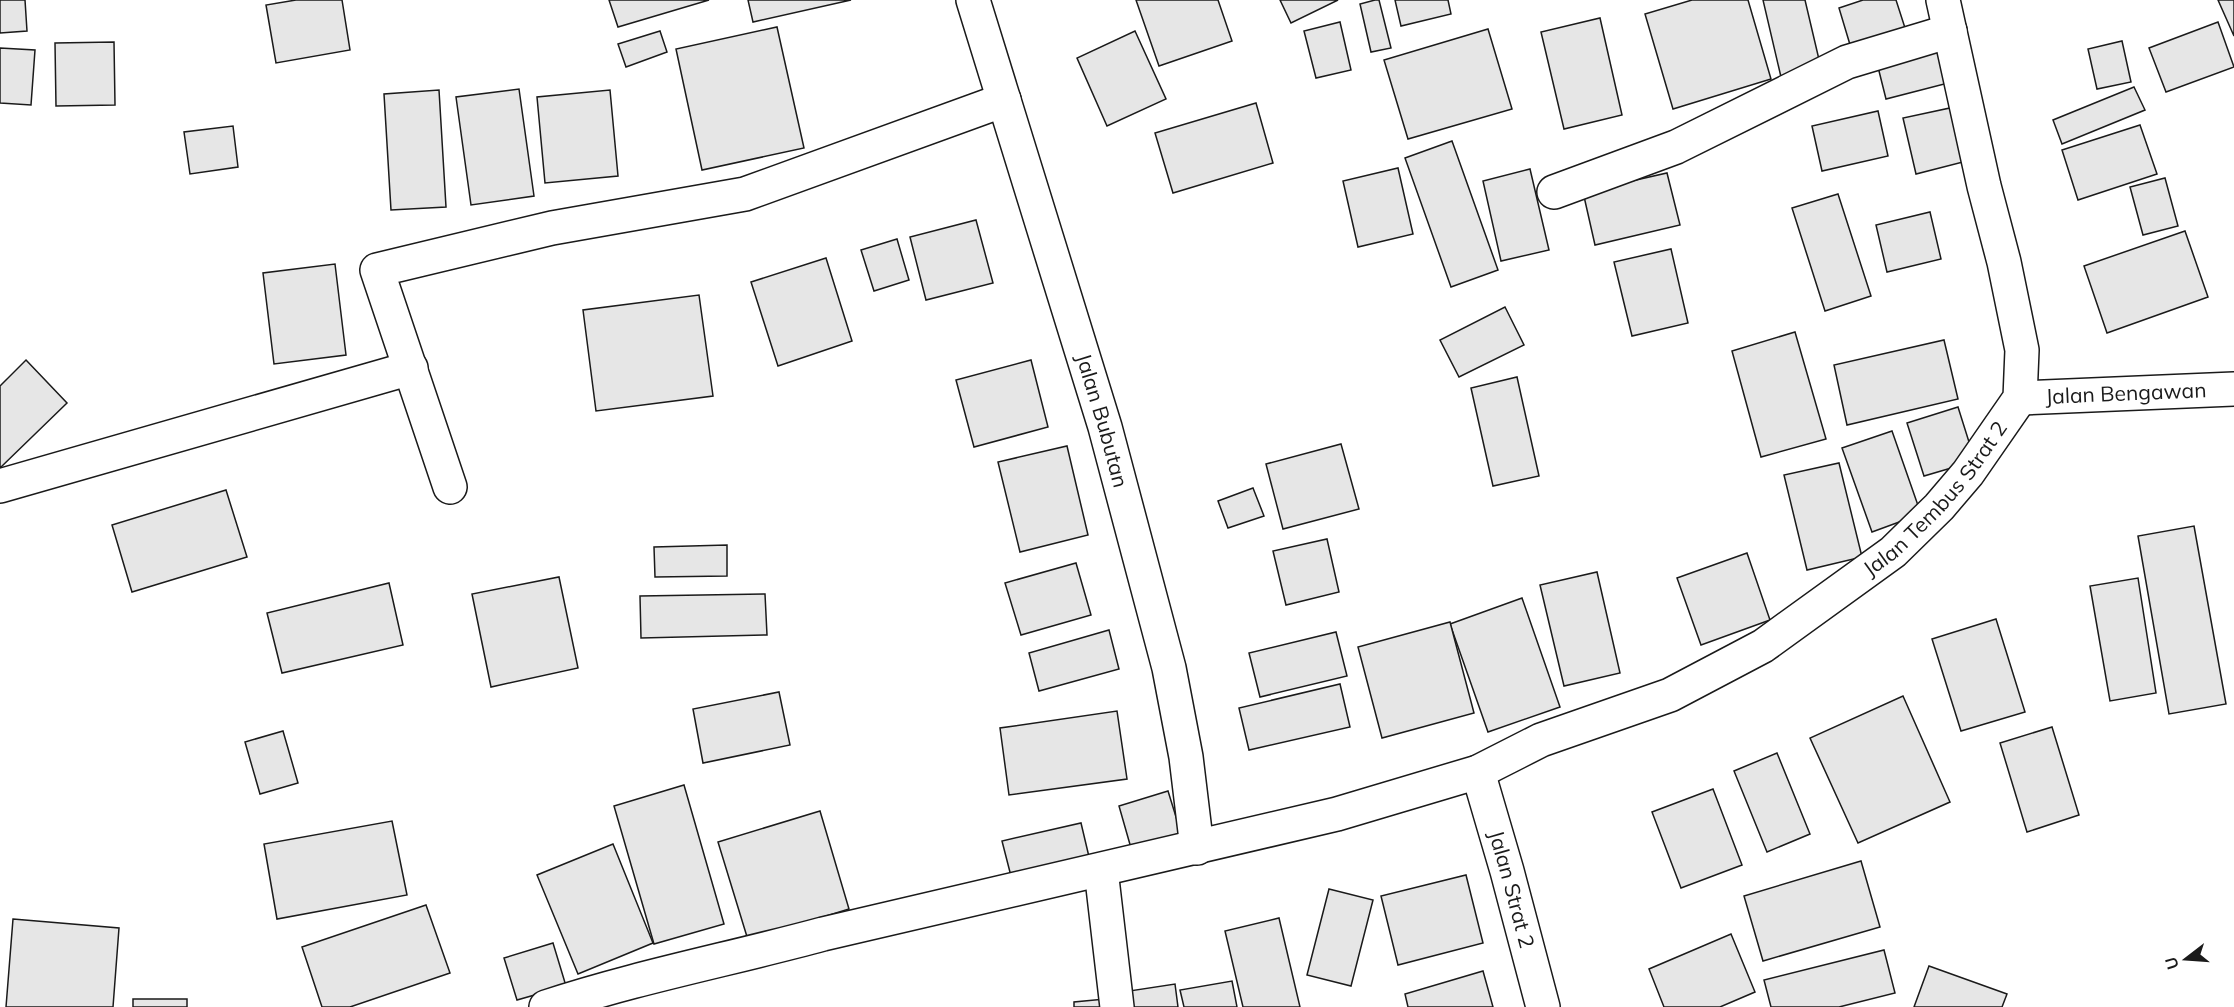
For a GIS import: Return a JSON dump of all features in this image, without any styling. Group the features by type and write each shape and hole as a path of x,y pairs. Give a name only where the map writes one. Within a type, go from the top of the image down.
{"street":[{"name":"Jalan Bubutan","path":"972,0 1105,427 1169,668 1186,757 1197,848"},
{"path":"1554,192 1676,147 1847,62 1947,16"},
{"name":"Jalan Tembus Strat 2","path":"546,1007 618,984 1336,814 1478,772 1541,740 1670,695 1763,646 1893,552 1939,507 1968,473 2020,398 2022,350 1947,16"},
{"path":"450,487 377,270 552,228 745,194 1004,100"},
{"path":"0,486 411,368"},
{"name":"Jalan Bengawan","path":"2020,398 2234,389"},
{"name":"Jalan Strat 2","path":"1478,772 1543,1007"},
{"path":"1101,870 1117,1007"}],"building":[{"path":"0,0 25,0 27,31 0,33"},
{"path":"296,0 342,0 350,50 276,63 266,5"},
{"path":"609,0 709,0 618,27"},
{"path":"748,0 851,0 753,22"},
{"path":"1136,0 1218,0 1232,41 1159,66"},
{"path":"1280,0 1338,0 1291,23"},
{"path":"1379,0 1391,48 1371,52 1360,4"},
{"path":"1395,0 1448,0 1451,14 1401,26"},
{"path":"1692,0 1748,0 1771,79 1673,109 1645,14"},
{"path":"1763,0 1805,0 1821,68 1781,77"},
{"path":"1863,0 1896,0 1906,31 1851,48 1839,8"},
{"path":"2218,0 2234,0 2234,36"},
{"path":"1600,18 1622,115 1564,129 1541,32"},
{"path":"1340,22 1351,70 1316,78 1304,31"},
{"path":"2218,22 2234,67 2166,92 2149,48"},
{"path":"777,27 804,148 702,170 676,49"},
{"path":"1488,29 1512,109 1408,139 1384,60"},
{"path":"660,31 667,52 626,67 618,44"},
{"path":"1135,31 1166,99 1107,126 1077,58"},
{"path":"1945,41 1956,81 1886,99 1876,59"},
{"path":"2122,41 2131,82 2097,89 2088,49"},
{"path":"114,42 115,105 56,106 55,43"},
{"path":"0,48 35,50 31,105 0,103"},
{"path":"2134,87 2145,110 2062,144 2053,120"},
{"path":"519,89 534,196 471,205 456,97"},
{"path":"439,90 446,207 391,210 384,94"},
{"path":"610,90 618,176 545,183 537,97"},
{"path":"1256,103 1273,163 1173,193 1155,133"},
{"path":"1950,108 1963,162 1916,174 1903,118"},
{"path":"1878,111 1888,156 1822,171 1812,126"},
{"path":"2140,125 2157,174 2078,200 2062,150"},
{"path":"233,126 238,167 190,174 184,132"},
{"path":"1452,141 1498,270 1451,287 1405,158"},
{"path":"1398,168 1413,234 1358,247 1343,181"},
{"path":"1530,169 1549,250 1501,261 1483,181"},
{"path":"1667,173 1680,225 1595,245 1583,192"},
{"path":"2165,178 2178,226 2143,235 2130,187"},
{"path":"1838,194 1871,296 1825,311 1792,208"},
{"path":"1930,212 1941,259 1887,272 1876,225"},
{"path":"976,220 993,283 926,300 910,237"},
{"path":"2185,231 2208,297 2107,333 2084,266"},
{"path":"897,239 909,280 874,291 861,250"},
{"path":"1671,249 1688,323 1632,336 1614,262"},
{"path":"826,258 852,341 778,366 751,282"},
{"path":"335,264 346,355 274,364 263,273"},
{"path":"699,295 713,396 596,411 583,310"},
{"path":"1505,307 1524,345 1459,377 1440,340"},
{"path":"1795,332 1826,439 1761,457 1732,351"},
{"path":"1944,340 1958,399 1847,425 1834,365"},
{"path":"26,360 67,403 0,468 0,386"},
{"path":"1031,360 1048,427 974,447 956,380"},
{"path":"1517,377 1539,476 1493,486 1471,388"},
{"path":"1958,407 1975,461 1924,476 1907,423"},
{"path":"1892,431 1921,514 1872,532 1842,448"},
{"path":"1341,444 1359,509 1283,529 1266,464"},
{"path":"1067,446 1088,535 1020,552 998,462"},
{"path":"1839,463 1862,557 1807,570 1784,475"},
{"path":"1253,488 1264,516 1228,528 1218,501"},
{"path":"226,490 247,557 132,592 112,525"},
{"path":"2194,526 2226,704 2169,714 2138,536"},
{"path":"1327,539 1339,592 1286,605 1273,551"},
{"path":"727,545 727,576 655,577 654,547"},
{"path":"1747,553 1770,620 1701,645 1677,578"},
{"path":"1076,563 1091,615 1021,635 1005,583"},
{"path":"1597,572 1620,673 1564,686 1540,585"},
{"path":"559,577 578,668 491,687 472,594"},
{"path":"2138,578 2156,693 2110,701 2090,586"},
{"path":"389,583 403,645 282,673 267,613"},
{"path":"765,594 767,635 641,638 640,596"},
{"path":"1522,598 1560,707 1488,732 1450,624"},
{"path":"1996,619 2025,712 1961,731 1932,639"},
{"path":"1450,622 1474,713 1382,738 1358,647"},
{"path":"1109,630 1119,669 1039,691 1029,653"},
{"path":"1336,632 1347,676 1260,697 1249,653"},
{"path":"1340,684 1350,727 1249,750 1239,708"},
{"path":"779,692 790,745 703,763 693,709"},
{"path":"1903,696 1950,802 1858,843 1810,738"},
{"path":"1117,711 1127,779 1009,795 1000,728"},
{"path":"2052,727 2079,815 2027,832 2000,743"},
{"path":"283,731 298,783 260,794 245,742"},
{"path":"1777,753 1810,834 1767,852 1734,771"},
{"path":"684,785 724,924 654,944 614,806"},
{"path":"1713,789 1742,865 1681,888 1652,812"},
{"path":"1168,791 1181,833 1131,848 1119,806"},
{"path":"820,811 849,909 748,940 718,842"},
{"path":"392,821 407,895 277,919 264,844"},
{"path":"1081,823 1090,861 1012,880 1002,841"},
{"path":"613,844 653,943 578,974 537,875"},
{"path":"1861,861 1880,927 1763,961 1744,896"},
{"path":"1466,875 1483,943 1398,965 1381,896"},
{"path":"1329,889 1373,900 1351,986 1307,975"},
{"path":"426,905 450,973 350,1007 322,1007 302,947"},
{"path":"1279,918 1300,1007 1243,1007 1225,931"},
{"path":"13,919 119,928 113,1007 6,1007"},
{"path":"1731,934 1755,992 1720,1007 1664,1007 1649,969"},
{"path":"553,943 566,986 517,1000 504,958"},
{"path":"1884,950 1895,993 1839,1007 1771,1007 1764,980"},
{"path":"1929,966 2007,994 2002,1007 1914,1007"},
{"path":"1483,971 1493,1007 1408,1007 1405,994"},
{"path":"1232,981 1237,1007 1184,1007 1180,990"},
{"path":"1175,984 1178,1007 1132,1007 1129,991"},
{"path":"133,999 187,999 187,1007 133,1007"},
{"path":"1105,999 1107,1007 1074,1007 1074,1002"}]}
